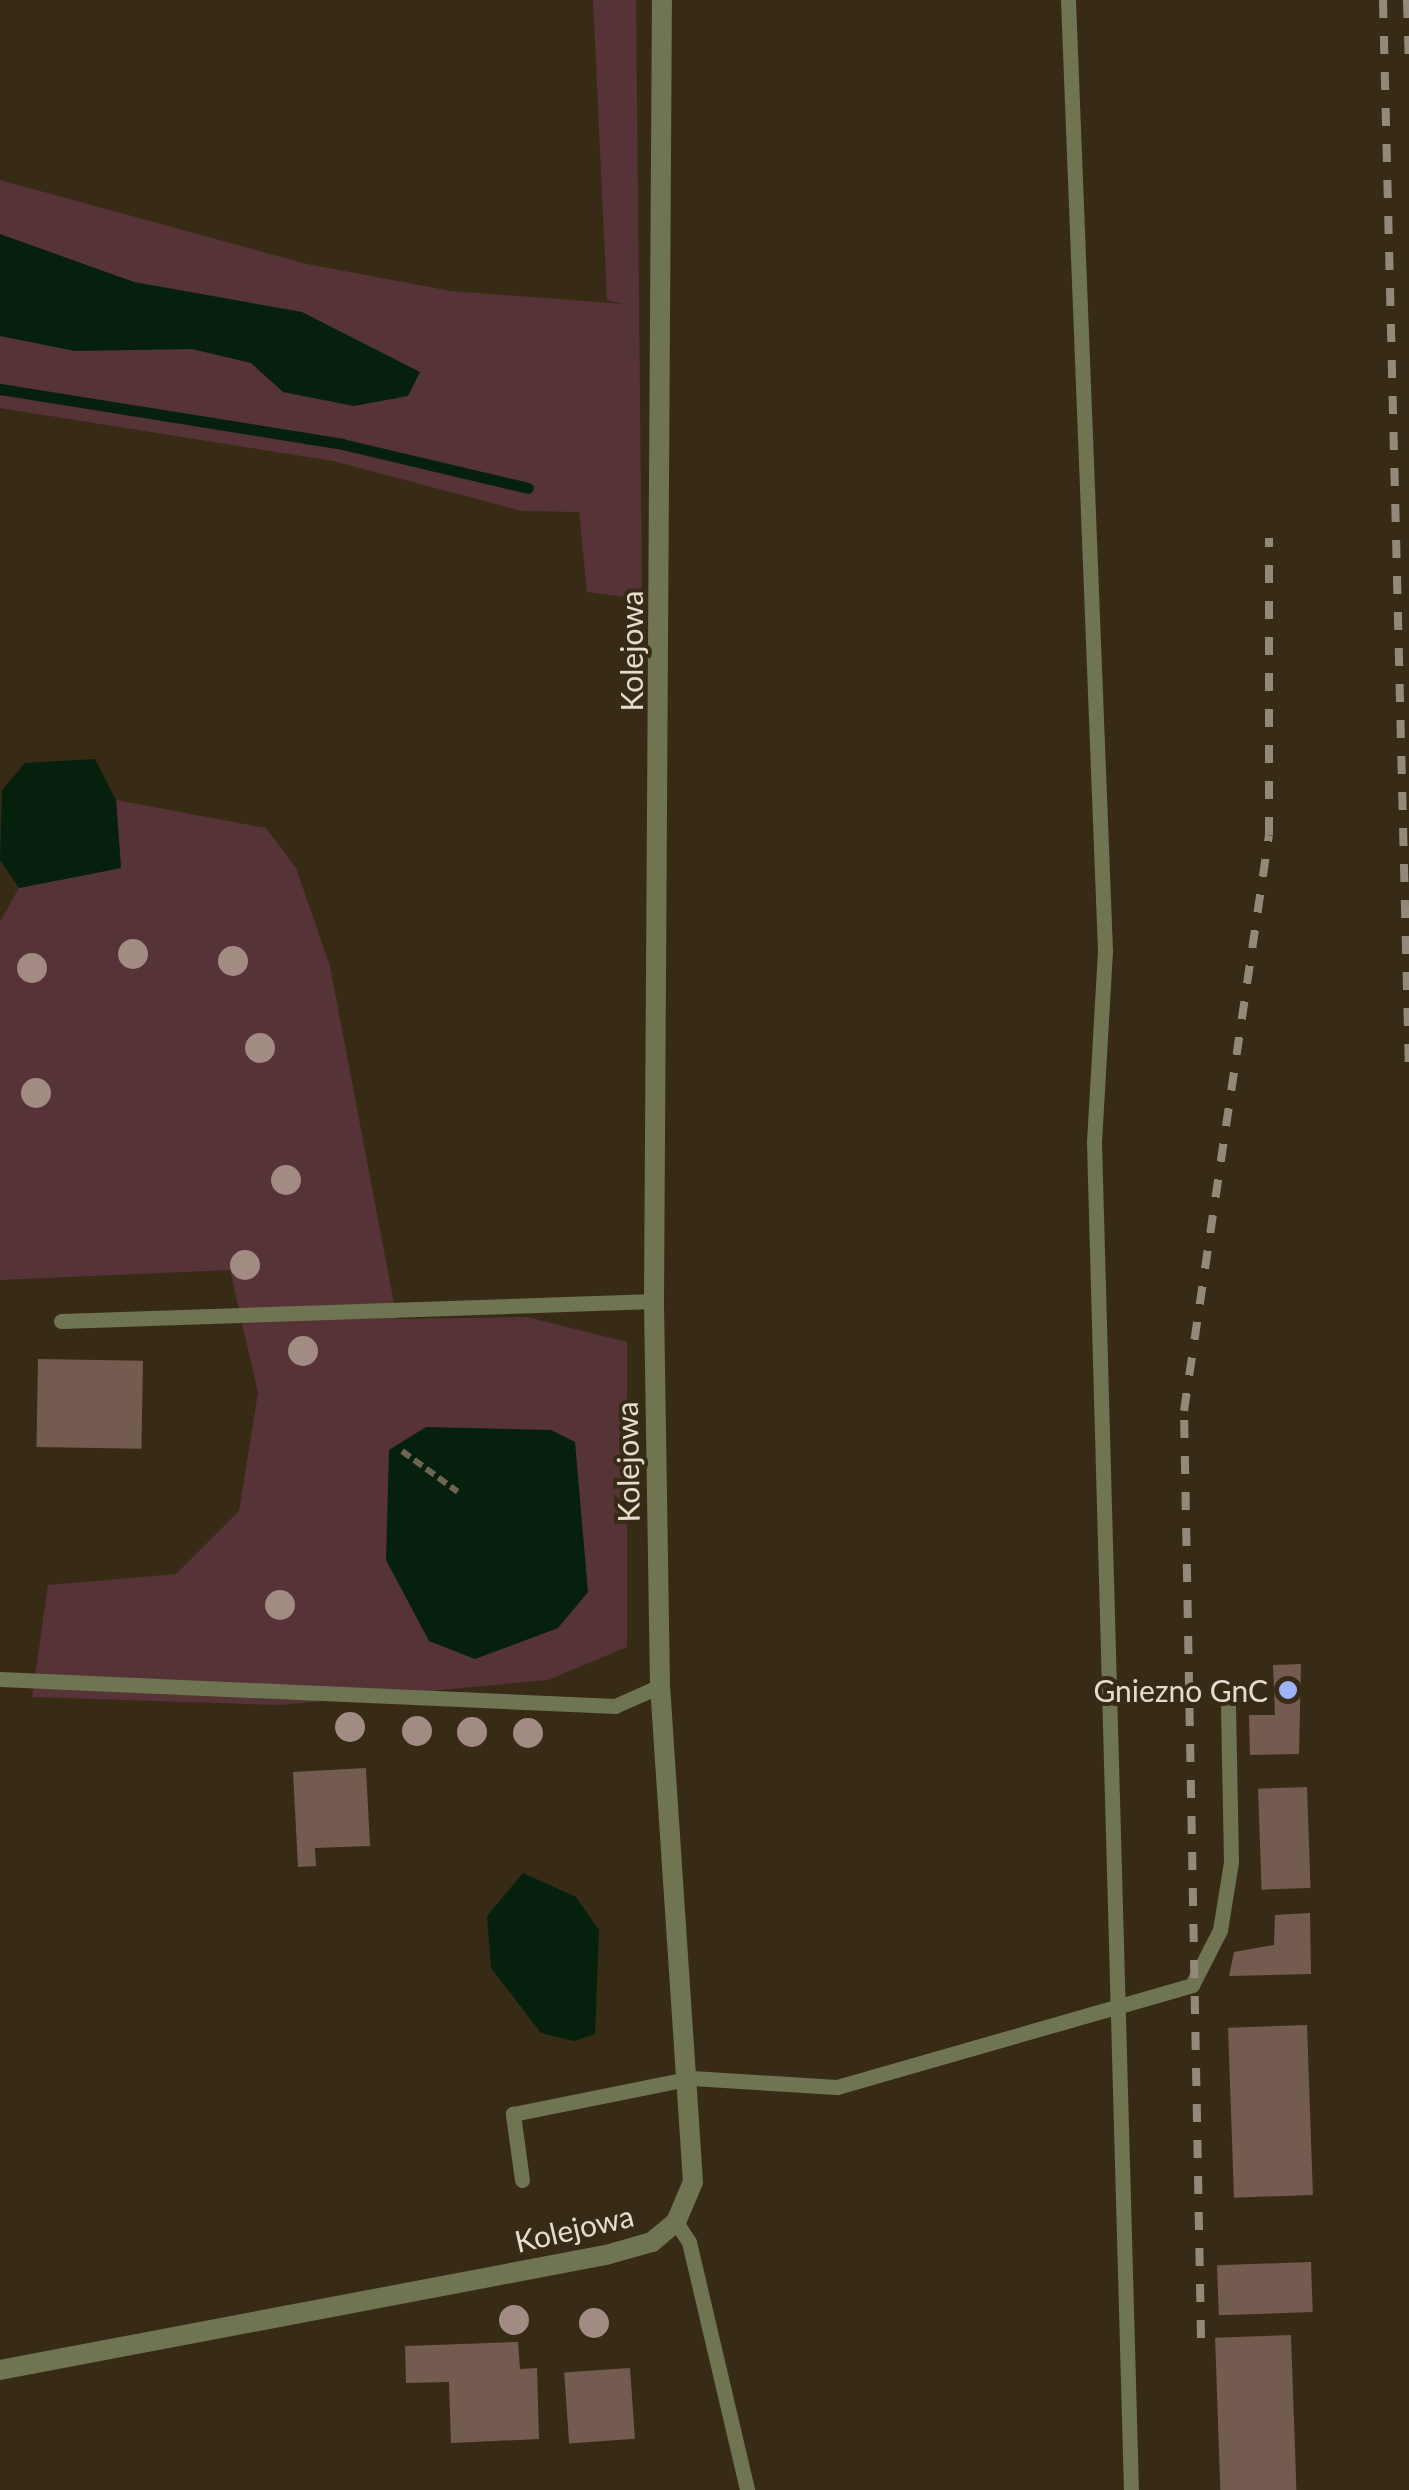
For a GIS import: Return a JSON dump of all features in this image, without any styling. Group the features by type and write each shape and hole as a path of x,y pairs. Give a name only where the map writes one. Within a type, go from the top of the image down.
{"street":[{"name":"Kolejowa","path":"0,2370 606,2255 652,2242 676,2222 693,2182 692,2078 660,1686 654,1301 662,0"}],"lane":[{"path":"1068,0 1104,951 1094,1142 1131,2490"},
{"path":"61,1321 654,1301"},
{"path":"0,1679 615,1706 660,1686"},
{"path":"522,2180 514,2114 692,2078 837,2087 1120,2000 1192,1985 1216,1943 1230,1862 1228,1705"},
{"path":"676,2222 689,2242 747,2490"}],"path":[{"path":"402,1452 458,1492"}],"shaded area":[{"path":"593,0 636,0 642,599 587,592 579,512 522,511 333,461 0,408 0,180 307,264 451,291 623,304 607,300"},
{"path":"0,234 134,282 302,312 420,372 408,396 354,406 283,392 251,363 192,349 75,351 0,336"},
{"path":"95,759 116,800 121,868 19,888 0,860 2,790 25,763"},
{"path":"116,800 266,828 296,868 330,966 397,1319 527,1317 627,1342 627,1647 548,1680 280,1705 32,1697 48,1585 176,1574 239,1511 258,1393 230,1270 0,1280 0,922 19,888 121,868"},
{"path":"426,1427 551,1430 575,1442 588,1592 558,1628 475,1659 429,1641 386,1560 389,1450"},
{"path":"523,1873 576,1897 599,1930 595,2034 574,2041 541,2033 491,1968 487,1916"}],"building":[{"path":"38,1359 143,1361 141,1449 36,1447"},
{"name":"Gniezno GnC","path":"1301,1664 1299,1754 1250,1755 1249,1715 1275,1715 1273,1665"},
{"path":"366,1768 370,1846 315,1848 316,1866 298,1867 293,1772"},
{"path":"1307,1787 1311,1888 1262,1890 1258,1789"},
{"path":"1310,1913 1311,1974 1229,1976 1234,1952 1274,1945 1275,1915"},
{"path":"1307,2025 1313,2195 1234,2198 1228,2028"},
{"path":"1311,2262 1313,2312 1219,2315 1217,2265"},
{"path":"1291,2335 1296,2490 1220,2490 1215,2338"},
{"path":"518,2342 520,2369 537,2368 539,2439 451,2443 449,2382 406,2383 405,2346"},
{"path":"630,2368 635,2439 569,2443 564,2373"}],"waterway":[{"path":"0,389 342,444 528,488"}],"railway":[{"path":"1383,0 1409,1070"},
{"path":"1407,0 1409,66"},
{"path":"1201,2338 1184,1411 1269,835 1269,538"}],"place":[{"name":"Gniezno GnC","path":"1288,1690"}]}
